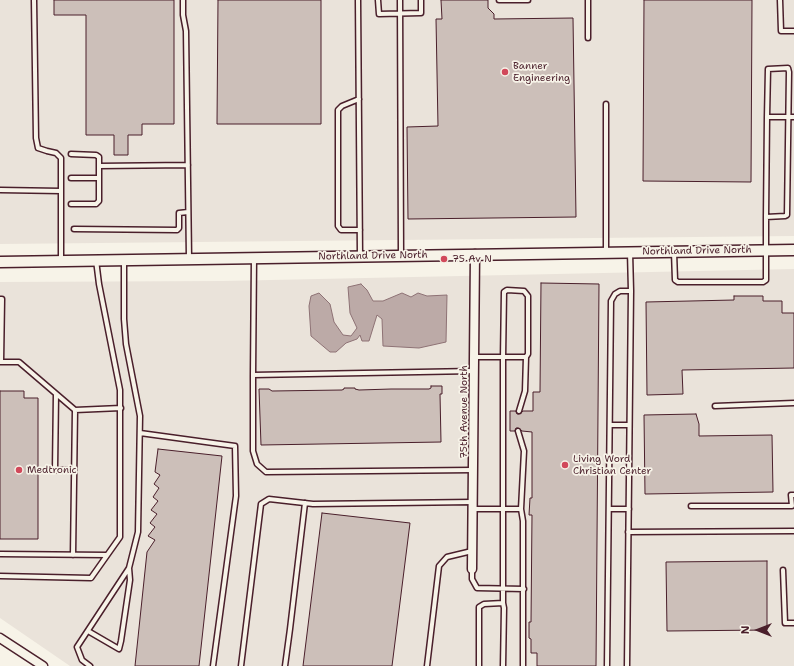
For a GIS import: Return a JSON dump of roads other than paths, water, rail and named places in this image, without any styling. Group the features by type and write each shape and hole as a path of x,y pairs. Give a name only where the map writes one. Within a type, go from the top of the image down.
{"street":[{"name":"Northland Drive North","path":"0,262 794,250"},
{"name":"75th Avenue North","path":"472,569 476,254"},
{"path":"0,638 43,666"}],"lane":[{"path":"34,0 36,138 38,148 56,153 61,158 62,261"},
{"path":"183,0 183,15 186,31 188,219 190,258"},
{"path":"358,0 360,256"},
{"path":"378,0 379,14 422,14 421,0"},
{"path":"400,0 401,256"},
{"path":"499,0 528,0"},
{"path":"588,0 588,38"},
{"path":"780,0 780,31 794,31"},
{"path":"674,252 675,280 678,282 764,282 766,280 766,217 768,69 788,68 789,117 787,215 766,217"},
{"path":"359,100 342,106 338,110 338,226 341,230 360,230"},
{"path":"606,104 606,252"},
{"path":"767,117 794,117"},
{"path":"71,154 96,155 98,157 99,166 99,201 96,204 71,204"},
{"path":"99,166 188,165"},
{"path":"71,178 99,178"},
{"path":"0,190 61,190"},
{"path":"74,229 177,230 179,228 179,213 188,212"},
{"path":"627,666 631,291 630,252"},
{"path":"254,257 253,451 257,464 266,472 473,470"},
{"path":"0,576 91,578 120,537 120,390 96,260"},
{"path":"88,631 118,649 121,641 130,580 129,568 138,532 140,416 126,344 124,319 124,260"},
{"path":"503,666 503,358 504,292 507,290 524,291 528,296 528,354 526,357 525,391 519,411"},
{"path":"607,666 612,301 615,294 620,291 631,291"},
{"path":"0,299 2,299 0,362 19,362 75,410 121,408"},
{"path":"474,357 526,357"},
{"path":"253,375 474,371"},
{"path":"56,394 55,470 74,470"},
{"path":"715,406 794,403"},
{"path":"73,555 75,410"},
{"path":"610,425 629,425"},
{"path":"518,432 524,452 522,509 524,588 523,666"},
{"path":"140,433 235,446 236,496 213,666"},
{"path":"691,506 792,506 791,495 794,495"},
{"path":"241,666 261,504 269,499 305,503 473,506 502,509 522,509"},
{"path":"285,666 305,503"},
{"path":"609,509 629,509"},
{"path":"628,532 794,531"},
{"path":"427,666 439,566 447,556 472,551"},
{"path":"0,554 108,555"},
{"path":"90,666 82,660 77,648 129,568"},
{"path":"472,569 472,579 477,588 524,588"},
{"path":"783,570 785,623 794,623"},
{"path":"479,666 479,607 484,604 503,603"}],"place":[{"name":"Banner Engineering","path":"505,72"},
{"name":"75 Av N","path":"444,259"},
{"name":"Living Word Christian Center","path":"565,465"},
{"name":"Medtronic","path":"19,470"}]}
